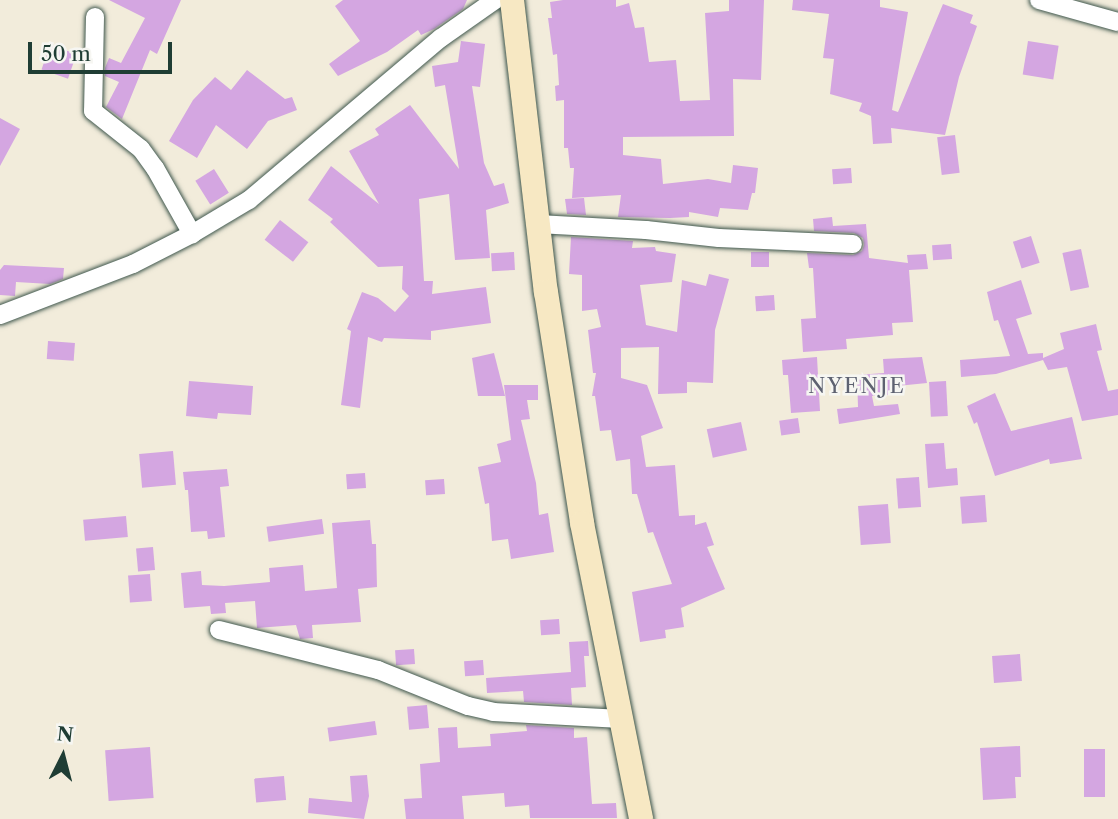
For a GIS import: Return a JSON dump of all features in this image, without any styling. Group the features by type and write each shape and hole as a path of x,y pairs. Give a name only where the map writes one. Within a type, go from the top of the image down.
{"street":[{"path":"0,315 133,264 192,234 249,200 441,38 495,0"},
{"path":"512,0 538,225 582,523 641,819"},
{"path":"1039,0 1118,22"},
{"path":"95,17 93,111 141,149 192,234"},
{"path":"538,225 853,244"},
{"path":"219,630 378,670 468,706 493,712 621,719"}],"building":[{"path":"109,0 181,0 157,54 150,50 122,119 106,107 119,82 105,76 105,68 109,58 121,63 145,18"},
{"path":"343,0 467,0 463,9 434,29 421,35 418,30 387,52 338,76 329,64 360,41 335,6"},
{"path":"616,0 616,7 629,3 635,28 644,27 649,62 676,60 680,101 710,100 705,13 729,11 729,0 764,0 761,80 733,79 734,136 623,137 623,155 661,159 663,184 708,179 731,183 733,165 758,168 755,193 752,193 748,210 720,208 718,217 689,212 689,217 618,217 621,195 572,198 574,168 570,168 568,148 564,148 564,100 556,101 555,86 559,85 557,54 553,55 548,18 552,18 550,2"},
{"path":"793,0 880,0 880,7 908,12 892,110 898,112 943,4 973,15 970,23 977,26 959,77 945,135 891,128 892,143 873,144 871,116 859,111 862,103 830,94 834,59 823,58 829,14 792,10"},
{"path":"461,41 485,44 480,87 472,86 484,163 494,186 504,183 509,203 486,210 490,258 455,260 449,194 419,199 424,281 433,281 432,294 486,287 491,323 431,331 431,340 384,338 382,342 368,337 360,408 341,405 351,331 347,329 362,292 378,298 395,312 409,296 402,289 403,266 378,267 330,222 333,219 308,200 331,166 379,204 349,151 379,135 375,129 410,105 459,169 445,85 435,87 432,66 458,62"},
{"path":"1028,41 1059,46 1053,79 1023,75"},
{"path":"50,45 76,54 68,79 42,70"},
{"path":"247,70 285,99 292,97 297,110 268,121 247,149 216,125 197,158 169,141 193,100 215,77 231,90"},
{"path":"0,118 20,129 0,166"},
{"path":"955,135 960,173 942,175 937,137"},
{"path":"851,168 852,183 833,184 832,169"},
{"path":"214,169 229,193 210,204 195,181"},
{"path":"584,198 586,215 567,214 565,199"},
{"path":"832,217 833,226 866,224 869,258 908,263 907,255 926,254 928,269 909,270 913,322 892,323 893,335 846,339 847,349 803,352 801,319 816,318 813,268 809,268 807,253 853,255 862,251 864,245 863,238 854,233 814,231 813,219"},
{"path":"280,220 308,242 293,262 265,240"},
{"path":"1031,236 1040,263 1022,269 1013,242"},
{"path":"571,237 633,241 632,248 655,247 656,251 676,254 672,282 640,285 646,325 677,332 682,280 706,286 709,274 729,279 715,330 713,383 687,382 687,393 658,394 659,347 621,348 621,378 647,385 663,428 641,436 646,467 675,465 679,516 695,515 695,525 706,522 714,545 707,547 725,589 681,608 684,627 665,630 666,638 640,642 632,592 672,584 653,532 648,533 637,494 632,494 630,459 616,461 611,430 600,431 595,396 592,396 596,373 593,373 588,330 601,327 597,309 582,311 582,275 569,274"},
{"path":"951,244 952,259 933,260 932,245"},
{"path":"1081,249 1089,287 1071,291 1062,253"},
{"path":"514,252 515,270 492,271 491,253"},
{"path":"751,252 769,252 769,267 751,267"},
{"path":"4,265 64,268 63,279 50,284 16,282 15,296 0,295 0,270"},
{"path":"1021,280 1032,314 1016,319 1028,354 1043,353 1043,358 1064,349 1060,333 1096,324 1102,350 1097,351 1108,391 1118,389 1118,415 1082,421 1067,367 1048,370 1043,360 996,374 961,377 960,360 1010,356 998,320 994,321 987,292"},
{"path":"774,295 775,310 756,311 755,296"},
{"path":"48,341 75,343 74,361 47,359"},
{"path":"494,353 505,396 478,396 472,358"},
{"path":"817,357 820,411 791,413 788,375 783,375 782,360"},
{"path":"922,357 927,383 897,386 897,394 872,396 874,406 898,404 900,414 839,424 837,409 858,407 857,375 884,373 883,359"},
{"path":"189,381 253,386 251,415 218,413 217,419 186,416"},
{"path":"946,381 948,416 931,417 929,382"},
{"path":"504,385 538,385 538,400 527,400 530,419 521,420 536,483 539,515 548,513 554,552 511,559 508,539 492,541 489,503 485,504 478,467 501,462 497,444 511,440"},
{"path":"995,393 1011,431 1072,417 1082,459 1050,464 1049,459 995,476 977,422 974,424 967,406"},
{"path":"798,418 800,433 781,435 779,421"},
{"path":"741,422 747,450 713,458 707,429"},
{"path":"944,443 946,469 957,468 958,485 928,488 925,444"},
{"path":"173,451 176,485 142,488 139,454"},
{"path":"227,469 229,486 220,487 225,537 208,539 207,531 191,532 188,490 185,490 183,472"},
{"path":"365,473 366,488 347,489 346,474"},
{"path":"919,477 921,507 898,509 896,479"},
{"path":"444,479 445,494 426,495 425,480"},
{"path":"985,495 987,522 962,524 960,497"},
{"path":"888,504 891,543 861,545 858,506"},
{"path":"126,516 128,537 85,541 83,520"},
{"path":"322,519 324,534 269,542 267,527"},
{"path":"370,520 372,544 376,544 377,587 358,589 361,622 312,625 313,638 300,639 296,625 257,628 255,601 225,603 226,613 211,614 210,606 184,608 181,573 201,571 202,585 224,586 270,582 269,568 303,565 305,591 337,588 332,523"},
{"path":"153,547 155,570 138,571 136,548"},
{"path":"150,574 152,601 130,602 128,576"},
{"path":"559,619 560,634 541,635 540,620"},
{"path":"588,641 589,656 584,656 586,687 571,688 572,705 524,702 523,691 487,693 486,678 571,672 569,642"},
{"path":"414,649 415,664 396,665 395,650"},
{"path":"1020,654 1022,681 994,683 992,656"},
{"path":"483,660 484,675 465,676 464,661"},
{"path":"427,705 429,728 409,730 407,707"},
{"path":"375,721 377,735 329,742 327,728"},
{"path":"526,725 574,728 574,738 587,737 592,804 616,803 617,818 530,818 529,805 505,807 504,793 462,796 464,819 406,819 404,799 422,798 420,764 440,762 438,728 457,727 458,748 491,746 490,734 527,731"},
{"path":"1020,746 1021,777 1015,777 1016,798 983,800 980,748"},
{"path":"150,747 154,798 109,801 105,750"},
{"path":"1084,749 1105,749 1105,797 1084,797"},
{"path":"367,775 369,796 364,819 308,813 309,798 352,802 350,776"},
{"path":"284,776 286,800 256,803 254,779"}],"district":[{"name":"NYENJE","path":"857,386"}]}
